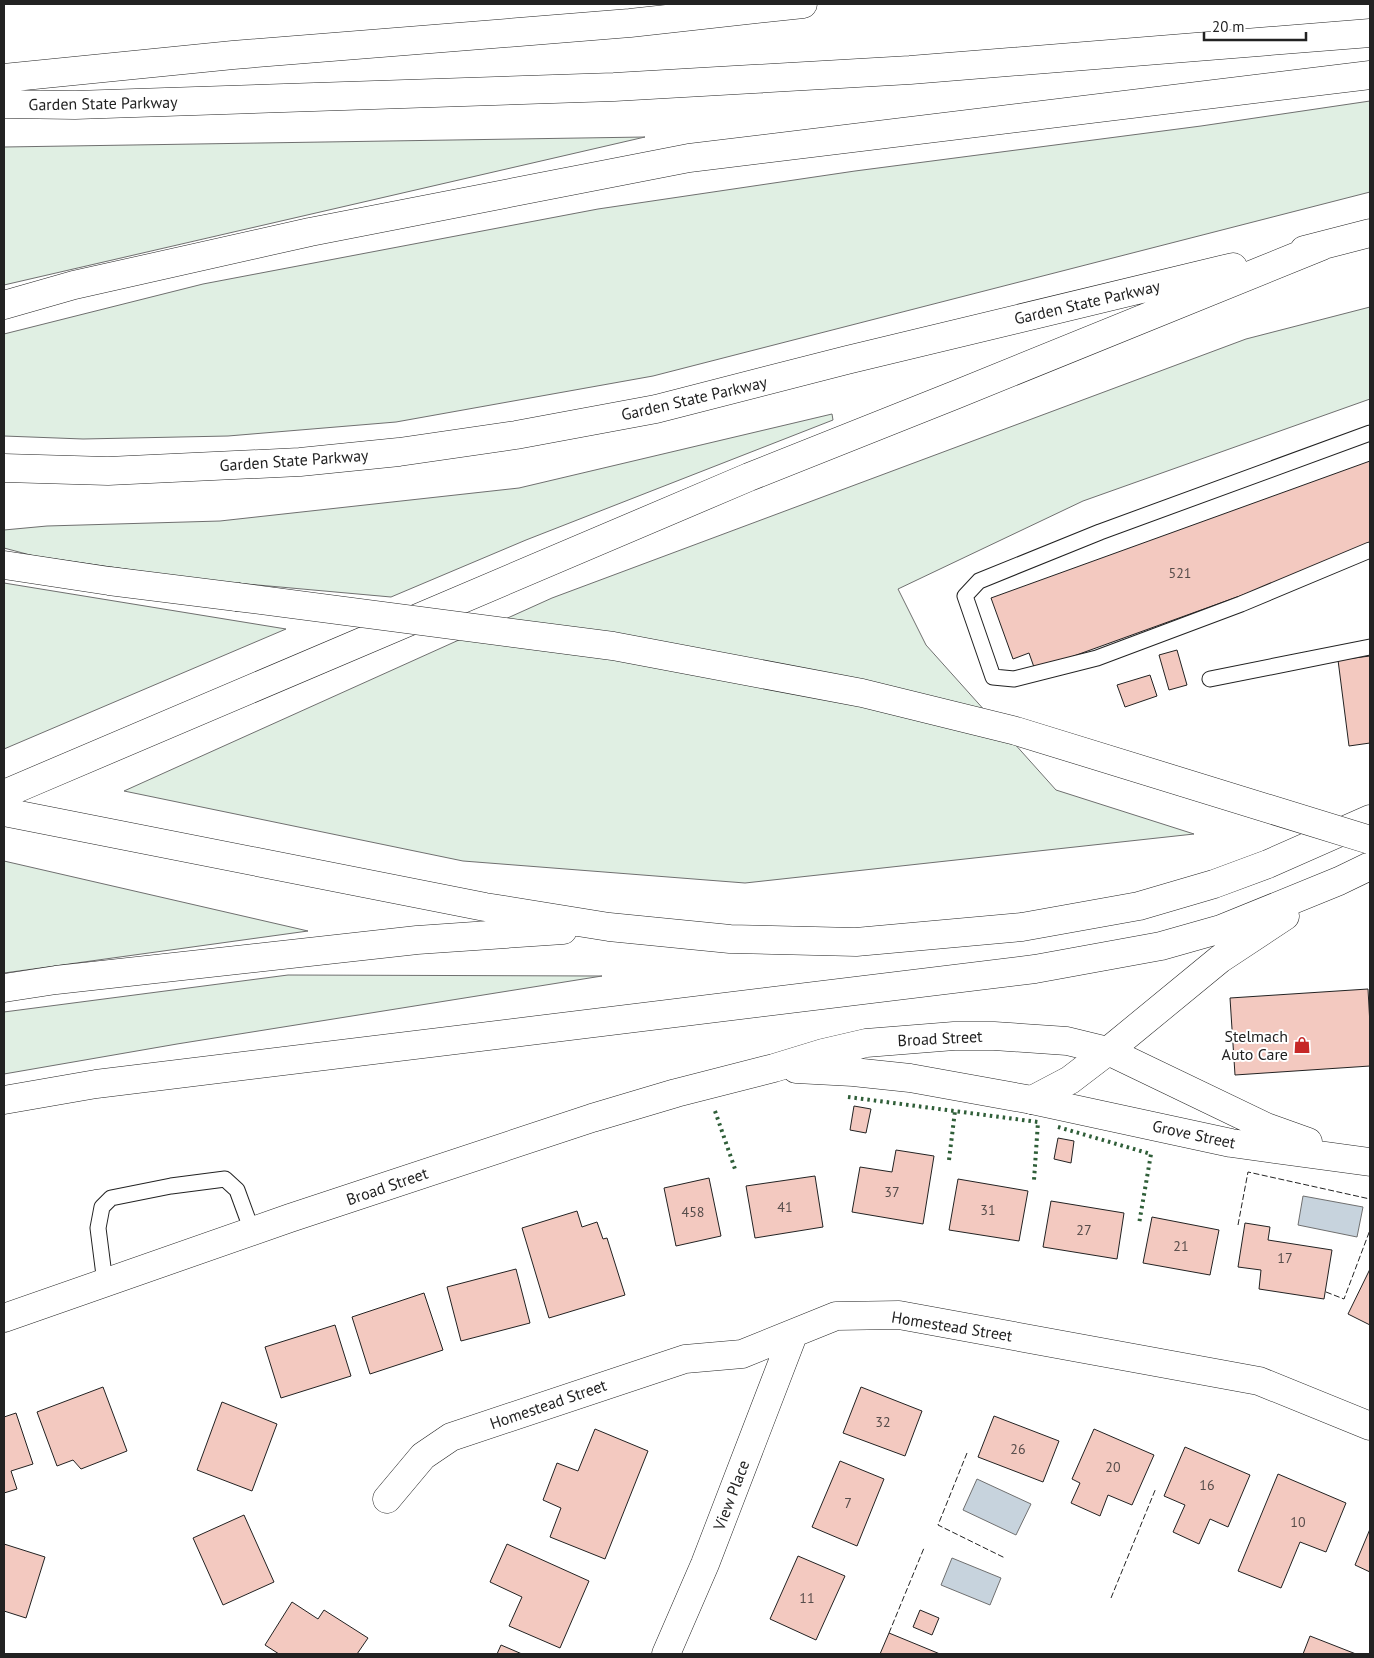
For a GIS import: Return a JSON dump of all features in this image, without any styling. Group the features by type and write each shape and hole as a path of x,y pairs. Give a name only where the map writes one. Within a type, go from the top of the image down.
{"main road":[{"path":"4,78 233,55 630,23 803,4"},
{"name":"Garden State Parkway","path":"4,104 75,105 614,87 910,70 1370,33"},
{"path":"4,305 74,285 310,232 688,158 1370,75"},
{"name":"Garden State Parkway","path":"4,468 108,471 300,462 399,452 516,435 656,408 1370,233"},
{"path":"4,794 749,477 1322,246"},
{"path":"4,565 110,581 613,646 862,693 1016,731 1370,840"},
{"path":"4,812 485,907 609,927 730,939 856,942 1022,927 1139,906 1214,884 1268,864 1370,819"},
{"path":"4,1100 96,1084 1035,968 1161,946 1222,929 1339,881 1370,866"},
{"path":"1032,1100 1070,1080 1220,959 1339,881"},
{"path":"4,988 56,980 408,941 609,927"},
{"name":"Broad Street","path":"4,1318 252,1231 592,1118 823,1053 866,1043 954,1036 1068,1040 1108,1051"},
{"name":"Grove Street","path":"1108,1051 1266,1126 1363,1160"},
{"name":"Broad Street","path":"774,1068 853,1072 910,1078 1032,1100"},
{"name":"Grove Street","path":"1032,1100 1231,1143 1363,1160"},
{"name":"Homestead Street","path":"387,1499 423,1456 451,1437 685,1358 742,1354 836,1316 899,1315 1259,1381 1370,1426"},
{"name":"View Place","path":"666,1654 705,1564 793,1335"}],"lane":[{"path":"1370,433 1100,532 979,581 965,596 993,677 1014,679 1097,658 1241,604 1370,550"},
{"path":"1210,679 1370,647"},
{"path":"105,1283 98,1228 102,1207 111,1198 225,1179 237,1190 252,1231"}],"green space":[{"path":"1370,101 1370,192 653,376 396,422 228,436 83,439 4,436 4,334 203,284 598,209 855,171 1201,126"},
{"path":"645,137 4,285 4,147"},
{"path":"1370,307 1370,399 1083,501 898,589 926,645 1056,790 1194,834 745,883 463,861 124,791 552,598 1246,339"},
{"path":"832,414 833,420 526,540 391,597 202,580 34,556 4,548 4,530 47,526 220,521 519,488"},
{"path":"4,583 286,629 4,749"},
{"path":"4,861 308,931 4,973"},
{"path":"288,975 602,976 177,1044 4,1074 4,1012"}],"shaded area":[{"path":"1303,1196 1363,1207 1357,1237 1298,1225"},
{"path":"977,1479 1031,1504 1016,1535 963,1510"},
{"path":"952,1558 1001,1578 990,1605 941,1585"}],"building":[{"path":"1370,461 1370,549 1035,670 1029,653 1013,659 991,598"},
{"path":"1177,650 1187,685 1169,690 1159,655"},
{"path":"1370,656 1370,743 1349,746 1338,660"},
{"path":"1150,675 1157,696 1125,707 1117,685"},
{"name":"Stelmach Auto Care","path":"1368,989 1370,1066 1235,1075 1230,998"},
{"path":"854,1106 871,1109 866,1133 850,1130"},
{"path":"1058,1138 1074,1141 1071,1163 1054,1159"},
{"path":"896,1150 934,1156 923,1224 852,1212 860,1167 892,1172"},
{"path":"815,1176 823,1227 755,1238 746,1186"},
{"path":"709,1178 721,1236 676,1246 664,1188"},
{"path":"958,1179 1028,1191 1019,1241 949,1230"},
{"path":"1051,1201 1124,1213 1117,1259 1043,1247"},
{"path":"577,1211 582,1227 597,1222 603,1239 607,1238 625,1295 549,1318 522,1228"},
{"path":"1152,1217 1219,1230 1210,1275 1143,1263"},
{"path":"1245,1223 1270,1227 1268,1240 1332,1250 1324,1299 1259,1289 1261,1270 1238,1267"},
{"path":"516,1269 530,1323 461,1341 447,1287"},
{"path":"1370,1269 1370,1325 1348,1314"},
{"path":"424,1293 443,1350 370,1374 352,1317"},
{"path":"335,1325 351,1376 281,1398 265,1347"},
{"path":"103,1387 127,1451 81,1469 73,1460 57,1466 37,1412"},
{"path":"861,1387 922,1411 905,1456 843,1433"},
{"path":"222,1402 277,1424 252,1491 197,1470"},
{"path":"16,1413 33,1464 11,1471 17,1489 4,1493 4,1417"},
{"path":"994,1416 1059,1441 1043,1482 978,1457"},
{"path":"595,1429 648,1451 605,1559 550,1537 561,1508 543,1500 557,1463 578,1471"},
{"path":"1094,1429 1154,1455 1132,1505 1108,1495 1100,1516 1071,1503 1080,1483 1072,1479"},
{"path":"1185,1447 1250,1475 1228,1527 1210,1519 1199,1544 1173,1532 1185,1505 1164,1496"},
{"path":"840,1461 884,1479 857,1546 812,1527"},
{"path":"1278,1474 1346,1503 1326,1552 1300,1542 1281,1588 1238,1571"},
{"path":"244,1515 274,1582 223,1605 193,1538"},
{"path":"1370,1529 1370,1572 1355,1565"},
{"path":"4,1544 45,1557 26,1618 4,1611"},
{"path":"507,1544 589,1581 560,1648 509,1626 522,1597 490,1582"},
{"path":"798,1556 845,1576 816,1640 770,1619"},
{"path":"292,1602 318,1619 324,1610 368,1638 357,1654 279,1654 265,1645"},
{"path":"920,1610 939,1618 932,1635 913,1627"},
{"path":"889,1633 940,1654 880,1654"},
{"path":"1310,1636 1356,1654 1303,1654"},
{"path":"501,1645 522,1654 497,1654"}],"hedge":[{"path":"848,1097 1038,1122 1034,1180"},
{"path":"715,1111 736,1172"},
{"path":"949,1160 955,1111"},
{"path":"1058,1127 1151,1154 1139,1224"}],"fence":[{"path":"1238,1225 1248,1172 1370,1199"},
{"path":"1326,1292 1344,1299 1370,1230"},
{"path":"967,1453 938,1525 1005,1558"},
{"path":"1111,1598 1156,1488"},
{"path":"889,1633 924,1548"}],"place":[{"name":"Stelmach Auto Care","path":"1302,1045"}]}
